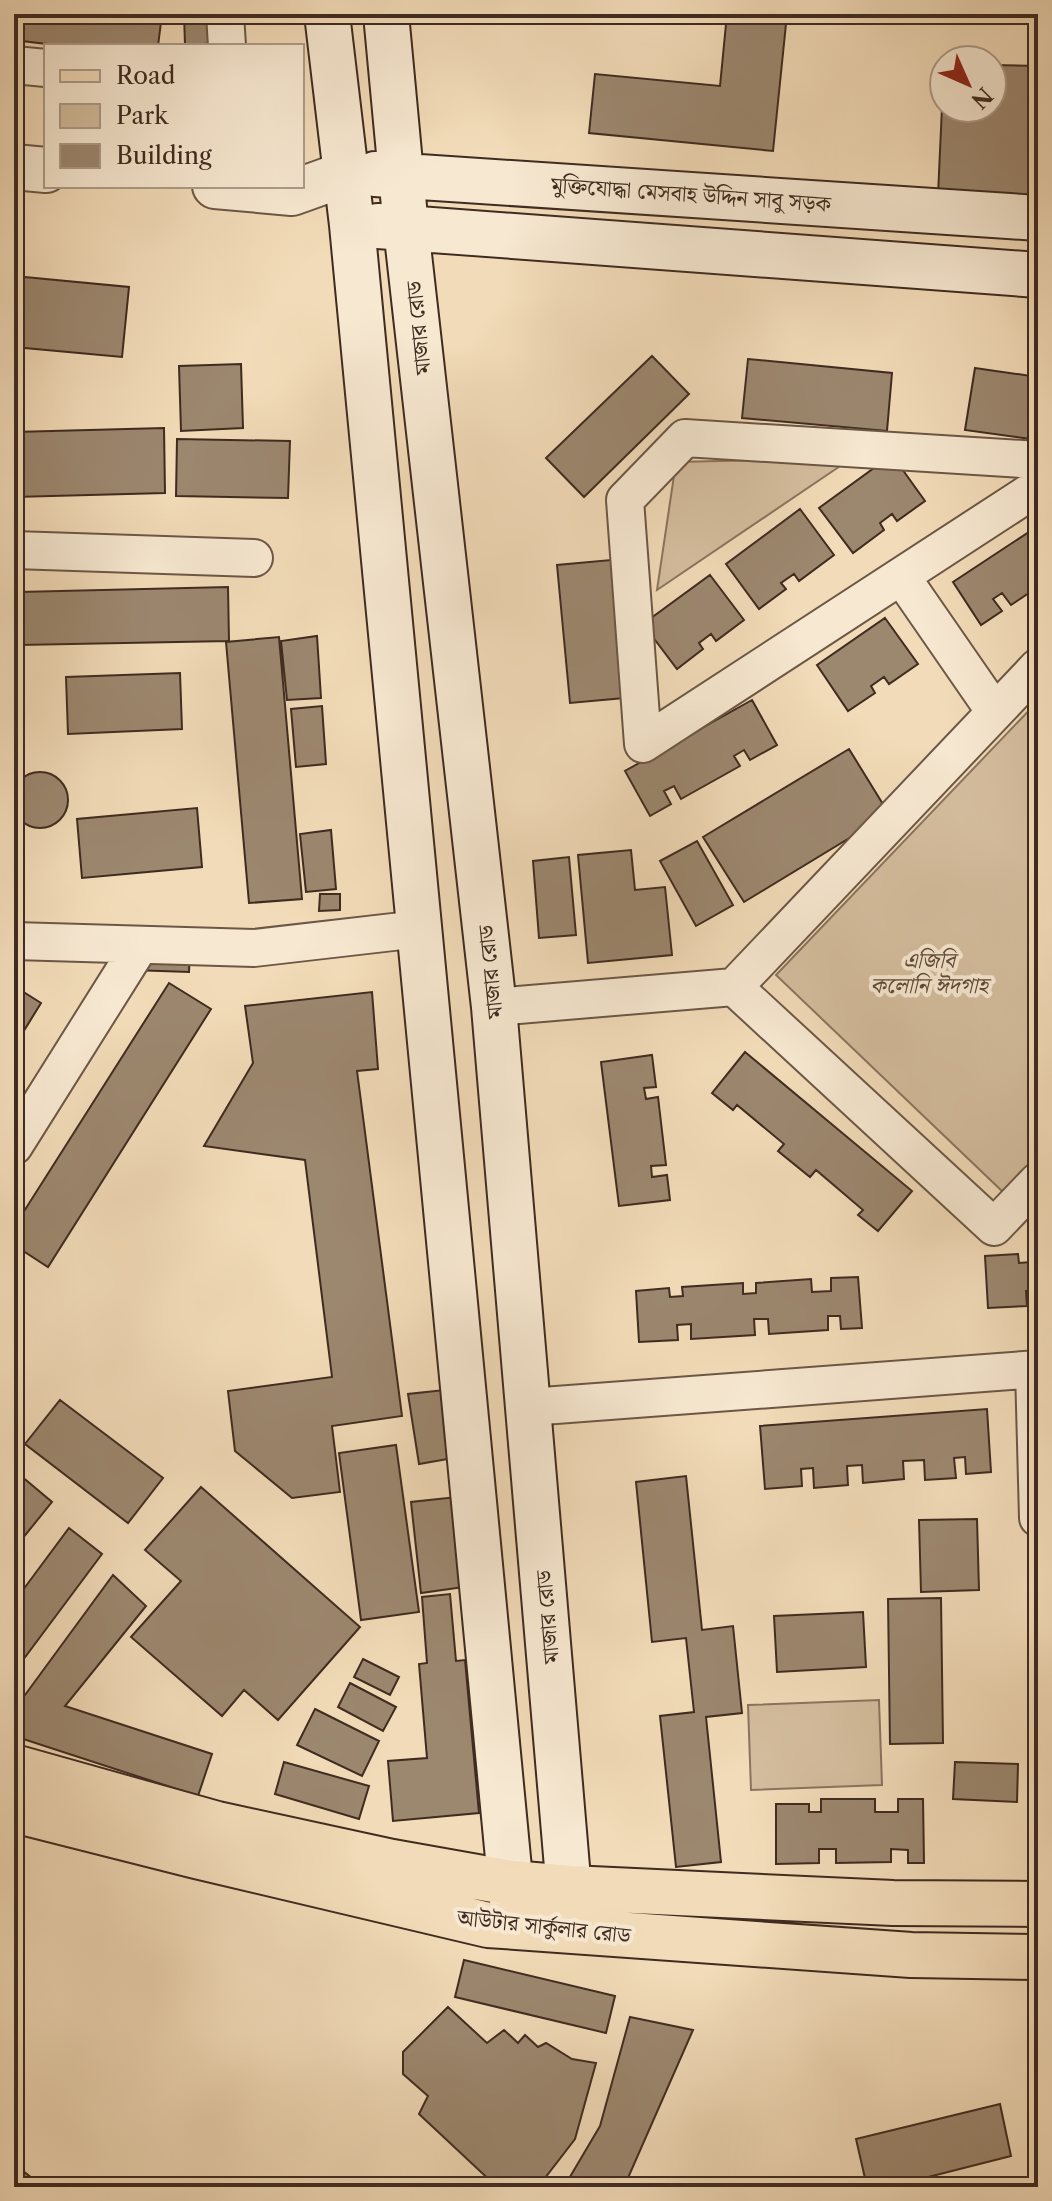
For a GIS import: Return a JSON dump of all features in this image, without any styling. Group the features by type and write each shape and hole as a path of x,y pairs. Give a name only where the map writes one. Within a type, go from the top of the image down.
{"main road":[{"path":"327,14 352,225 514,1927"},
{"name":"মাজার রোড","path":"386,14 406,228 494,1007 572,1932"},
{"path":"14,167 44,170"},
{"name":"মুক্তিযোদ্ধা মেসবাহ উদ্দিন সাবু সড়ক","path":"292,193 345,174 402,174 1038,218"},
{"path":"237,188 292,193 352,225 1038,275"},
{"name":"আউটার সার্কুলার রোড","path":"14,1767 217,1824 392,1862 511,1883 893,1903 1038,1904"},
{"name":"আউটার সার্কুলার রোড","path":"14,1810 488,1925 911,1955 1038,1957"}],"street":[{"path":"225,14 227,44"},
{"path":"14,65 44,68"},
{"path":"1038,460 685,438 625,500 643,744 1038,487"},
{"path":"14,550 254,558"},
{"path":"901,576 995,712"},
{"path":"494,1007 734,987 1038,667"},
{"path":"14,941 254,948 419,929"},
{"path":"14,1146 139,947"},
{"path":"734,987 994,1227 1038,1181"},
{"path":"529,1407 1036,1369 1038,1518"}],"green space":[{"path":"852,458 657,590 676,462"},
{"name":"এজিবি কলোনি ঈদগাহ","path":"1038,701 1038,1155 1003,1192 776,975"},
{"path":"879,1700 882,1785 751,1790 748,1705"}],"building":[{"path":"14,14 162,14 158,44 47,44 14,40"},
{"path":"184,14 217,14 219,43 185,44"},
{"path":"727,14 787,14 773,151 589,133 595,74 720,86"},
{"path":"1008,65 1038,66 1038,199 938,195 941,124 1008,124"},
{"path":"14,276 129,287 122,357 14,347"},
{"path":"652,356 689,394 584,497 546,458"},
{"path":"748,359 892,373 887,431 742,418"},
{"path":"241,364 243,428 181,431 179,366"},
{"path":"975,368 1038,377 1038,440 965,430"},
{"path":"164,428 165,493 14,497 14,432"},
{"path":"177,439 290,441 288,498 176,496"},
{"path":"892,455 925,501 897,521 892,514 880,523 884,530 853,553 819,508"},
{"path":"800,509 834,555 799,581 794,574 781,583 786,589 759,609 726,564"},
{"path":"1038,526 1038,587 1011,605 1002,593 993,599 1002,611 981,625 953,582"},
{"path":"611,560 624,698 570,703 557,565"},
{"path":"710,575 744,620 716,641 711,634 699,643 703,649 677,669 643,624"},
{"path":"228,587 229,641 19,645 19,592"},
{"path":"885,618 918,664 889,684 884,677 871,686 875,693 848,711 817,665"},
{"path":"317,636 321,698 287,700 281,641"},
{"path":"279,637 302,899 249,903 226,642"},
{"path":"180,673 182,729 68,734 66,677"},
{"path":"752,700 777,745 750,760 744,750 734,756 740,766 681,799 674,786 664,791 671,804 650,816 625,771"},
{"path":"322,706 326,764 296,767 291,709"},
{"path":"849,749 889,814 744,902 703,837"},
{"path":"40,772 60,780 68,800 60,820 40,828 20,820 12,800 20,780"},
{"path":"197,808 202,867 82,878 77,819"},
{"path":"331,830 336,889 306,892 300,834"},
{"path":"697,841 733,905 696,926 660,861"},
{"path":"631,850 635,890 665,887 672,955 588,963 578,855"},
{"path":"569,857 576,935 539,938 533,861"},
{"path":"320,894 340,894 340,910 319,911"},
{"path":"134,948 190,950 189,972 132,970"},
{"path":"169,983 211,1009 48,1267 14,1245 14,1227"},
{"path":"14,986 41,1003 14,1047"},
{"path":"372,992 378,1069 357,1071 402,1416 332,1426 340,1492 292,1498 235,1451 228,1391 332,1377 305,1160 204,1146 253,1063 245,1006"},
{"path":"745,1052 912,1191 878,1231 858,1215 863,1210 816,1170 810,1177 778,1151 784,1144 737,1105 733,1110 712,1093"},
{"path":"652,1055 656,1087 644,1088 646,1099 658,1097 666,1165 651,1166 652,1177 667,1175 670,1200 619,1206 601,1062"},
{"path":"1031,1253 1038,1253 1038,1290 1026,1291 1027,1306 988,1308 985,1256 1018,1254 1019,1263 1031,1262"},
{"path":"858,1277 862,1328 841,1329 840,1316 828,1316 828,1330 769,1334 768,1319 754,1319 755,1335 691,1339 691,1324 677,1325 678,1340 639,1342 636,1291 669,1288 670,1297 683,1296 682,1287 743,1283 743,1294 756,1293 756,1283 811,1279 812,1292 831,1291 831,1278"},
{"path":"454,1389 465,1456 419,1464 408,1394"},
{"path":"60,1400 163,1478 128,1523 25,1444"},
{"path":"987,1409 991,1472 966,1474 965,1457 954,1458 956,1478 925,1480 924,1460 903,1461 904,1479 863,1483 862,1465 847,1466 848,1485 814,1488 813,1468 801,1469 802,1486 765,1489 760,1426"},
{"path":"396,1445 419,1612 361,1620 339,1453"},
{"path":"14,1470 52,1502 14,1549"},
{"path":"686,1476 702,1630 733,1626 742,1713 706,1717 721,1862 676,1867 660,1716 694,1712 686,1638 652,1642 636,1482"},
{"path":"201,1487 360,1627 278,1720 244,1690 222,1716 131,1637 181,1581 145,1550"},
{"path":"466,1496 478,1585 421,1593 411,1502"},
{"path":"977,1519 979,1590 921,1592 919,1520"},
{"path":"69,1528 102,1554 14,1672 14,1596 17,1598"},
{"path":"113,1575 146,1606 65,1706 212,1754 198,1796 14,1736 14,1710"},
{"path":"450,1594 456,1661 465,1660 479,1813 393,1821 388,1761 427,1758 419,1664 427,1663 422,1597"},
{"path":"941,1598 943,1743 890,1744 888,1599"},
{"path":"863,1612 866,1667 777,1672 774,1616"},
{"path":"363,1659 399,1677 390,1695 354,1677"},
{"path":"350,1683 396,1707 383,1731 338,1707"},
{"path":"315,1709 379,1741 362,1776 297,1745"},
{"path":"284,1762 369,1786 359,1819 275,1794"},
{"path":"955,1762 1018,1764 1017,1802 953,1799"},
{"path":"821,1799 875,1799 875,1812 898,1812 898,1799 923,1799 924,1863 908,1863 908,1850 891,1849 891,1862 836,1863 836,1849 819,1849 819,1863 776,1864 776,1804 809,1804 809,1812 821,1812"},
{"path":"464,1960 615,1996 606,2033 455,1997"},
{"path":"448,2007 487,2043 504,2030 518,2043 525,2035 538,2047 546,2043 572,2059 596,2063 575,2139 538,2187 497,2187 419,2114 428,2096 403,2074 403,2052"},
{"path":"630,2017 693,2030 624,2187 564,2187 600,2126"},
{"path":"1000,2104 1011,2156 889,2187 867,2187 856,2139"},
{"path":"14,2164 37,2182 33,2187 14,2187"}]}
